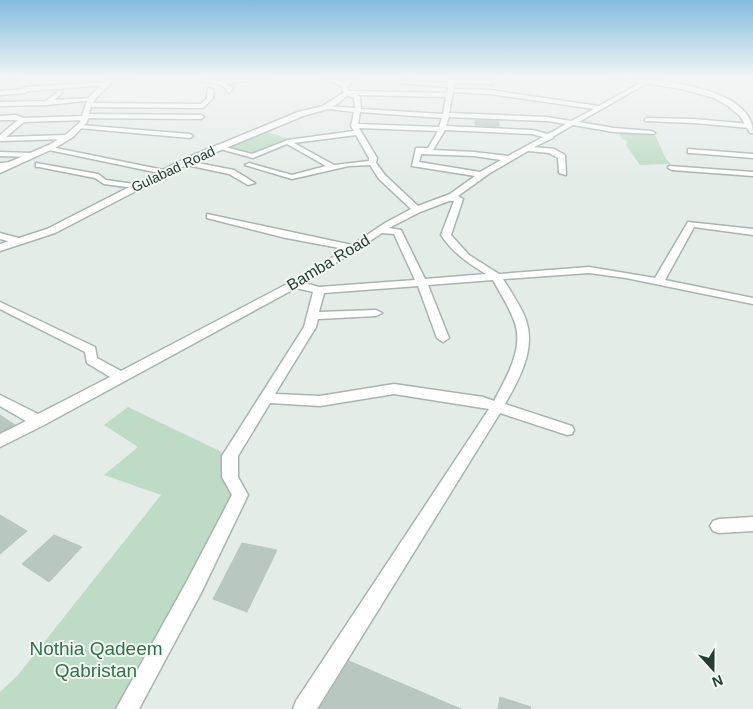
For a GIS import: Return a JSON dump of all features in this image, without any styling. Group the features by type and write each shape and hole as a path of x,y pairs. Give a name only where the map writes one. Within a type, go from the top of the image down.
{"street":[{"path":"0,170 46,148 80,128 87,111"},
{"name":"Gulabad Road","path":"0,248 51,231 134,186 185,162 312,111"},
{"path":"349,111 547,119 652,133"},
{"path":"447,111 442,129 430,150 419,150 414,164 482,176"},
{"name":"Bamba Road","path":"0,442 316,273 381,230 417,210 449,198 482,176 597,111"},
{"path":"739,111 752,129"},
{"path":"357,112 356,130 373,158 372,163 382,177 417,210"},
{"path":"0,118 22,120 86,117 201,117"},
{"path":"0,138 22,120"},
{"path":"647,120 694,121 752,129"},
{"path":"80,128 120,129 190,136"},
{"path":"217,148 254,156 267,148 303,138 356,130 442,129 532,132 551,137"},
{"path":"0,138 66,137"},
{"path":"288,142 333,167"},
{"path":"46,148 164,172"},
{"path":"529,149 550,151 562,157 563,173"},
{"path":"691,151 753,156"},
{"path":"418,152 474,154 511,159"},
{"path":"0,154 32,154"},
{"path":"185,162 231,172 251,184"},
{"path":"249,165 292,177 349,164 372,163"},
{"path":"0,165 10,164"},
{"path":"39,165 98,176 104,182 134,186"},
{"path":"672,168 753,174"},
{"path":"304,709 497,407 517,370 524,338 520,318 496,276 465,257 450,243 446,235 460,199 449,198"},
{"path":"210,216 286,235 353,248"},
{"path":"658,282 691,224 753,232"},
{"path":"381,230 398,232 421,281 443,338"},
{"path":"0,236 20,241"},
{"path":"294,284 319,290 589,270 753,301"},
{"path":"127,709 194,587 240,495 230,477 230,456 310,327 319,290"},
{"path":"0,305 91,350 91,360 121,376"},
{"path":"313,316 376,313"},
{"path":"267,398 320,401 394,388 483,402 567,430"},
{"path":"0,400 38,421"},
{"path":"718,526 753,524"}],"green space":[{"path":"618,131 654,133 666,159 671,164 640,165 626,145 627,141 622,139"},
{"path":"267,132 293,140 248,158 220,150"},
{"name":"Nothia Qadeem Qabristan","path":"128,407 230,456 240,495 126,709 0,709 0,692 18,675 161,495 104,475 138,447 104,425"}],"building":[{"path":"475,120 499,121 499,127 475,125"},
{"path":"0,415 15,425 0,432"},
{"path":"0,515 27,531 0,554"},
{"path":"54,535 82,547 49,582 22,564"},
{"path":"242,543 277,550 247,612 213,599"},
{"path":"349,661 461,709 319,709"},
{"path":"500,697 531,707 530,709 498,709"}]}
